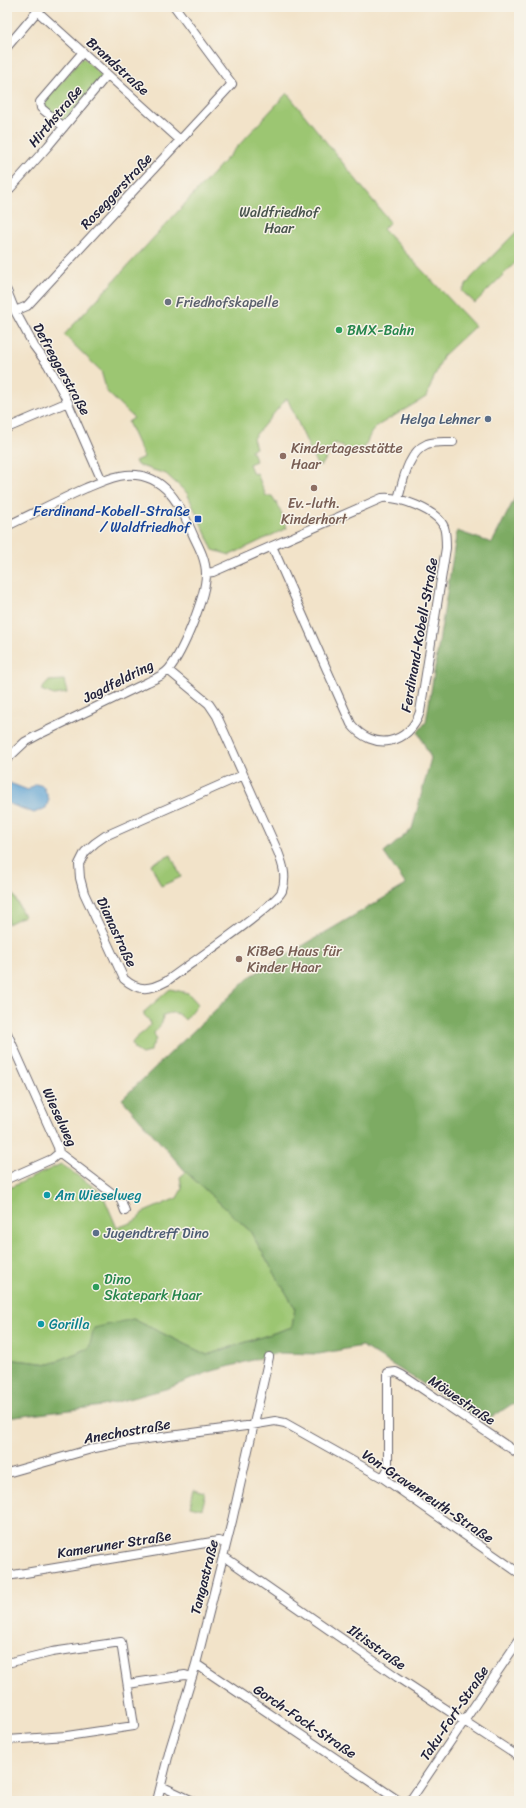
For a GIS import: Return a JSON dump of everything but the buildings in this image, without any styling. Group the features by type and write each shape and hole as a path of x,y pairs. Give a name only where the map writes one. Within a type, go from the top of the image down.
{"street":[{"name":"Roseggerstraße","path":"15,311 27,306 232,84 175,7"},
{"path":"7,48 39,8"},
{"name":"Brandstraße","path":"39,8 107,75 180,140"},
{"path":"64,127 41,108 40,102 83,52"},
{"name":"Hirthstraße","path":"7,192 107,75"},
{"name":"Defreggerstraße","path":"7,291 15,311 68,402 102,481"},
{"path":"7,428 68,402"},
{"path":"398,499 405,473 416,452 427,444 453,442"},
{"name":"Jagdfeldring","path":"7,526 102,481 116,476 137,475 149,478 166,488 180,507 203,557 206,573 204,591 186,638 168,670 148,682 25,742 7,759"},
{"name":"Ferdinand-Kobell-Straße","path":"206,573 212,572 377,500 386,497 398,499 429,511 444,527 446,548 420,712 417,722 410,730 394,740 384,741 367,738 357,731 351,724 272,546"},
{"name":"Dianastraße","path":"168,670 209,704 217,716 282,863 284,874 281,892 266,908 166,981 156,987 139,988 131,985 124,979 84,893 79,864 85,852 105,836 243,775"},
{"name":"Wieselweg","path":"7,1033 58,1147 59,1153 120,1200 126,1211"},
{"path":"7,1179 52,1159 59,1153"},
{"name":"Tangastraße","path":"157,1801 170,1749 196,1664 223,1556 269,1357"},
{"name":"Möwestraße","path":"383,1478 388,1469 388,1373 396,1372 402,1375 519,1454"},
{"name":"Von-Gravenreuth-Straße","path":"254,1425 275,1421 285,1423 383,1478 519,1573"},
{"name":"Anechostraße","path":"7,1473 94,1448 124,1442 254,1425"},
{"name":"Kameruner Straße","path":"7,1576 218,1541 226,1543"},
{"name":"Iltisstraße","path":"223,1556 396,1677 519,1757"},
{"name":"Taku-Fort-Straße","path":"410,1801 519,1640"},
{"path":"7,1664 52,1652 121,1642 134,1726 67,1736 7,1740"},
{"name":"Gorch-Fock-Straße","path":"196,1664 399,1801"},
{"path":"128,1684 185,1675 192,1676"},
{"path":"161,1786 193,1801"}],"green space":[{"path":"83,57 102,76 64,122 44,107 44,103"},
{"name":"Waldfriedhof Haar","path":"287,93 390,222 383,229 475,326 443,356 426,397 377,426 371,433 363,450 353,452 335,443 322,465 317,465 287,398 253,438 256,448 251,450 256,461 249,464 253,474 257,473 266,496 272,496 279,507 287,528 230,555 213,550 187,493 166,474 137,465 135,461 144,457 128,422 134,418 107,392 101,371 64,335"},
{"path":"519,229 519,259 475,303 462,291 472,277"},
{"path":"519,490 519,1404 512,1404 485,1422 362,1346 319,1354 278,1353 209,1372 169,1388 102,1406 7,1418 7,1359 50,1364 89,1348 94,1328 133,1319 207,1355 292,1327 295,1308 250,1231 186,1172 122,1099 251,976 406,885 384,853 412,829 431,758 418,732 426,722 457,531 492,543"},
{"path":"64,680 67,693 54,695 41,690 49,681"},
{"path":"171,855 181,877 161,886 151,864"},
{"path":"11,890 24,916 8,924 7,891"},
{"path":"170,989 188,993 198,1004 185,1020 180,1015 175,1013 163,1015 162,1023 154,1033 156,1039 149,1052 142,1054 134,1049 132,1043 150,1025 149,1020 144,1015 144,1012"},
{"path":"61,1164 102,1193 117,1228 135,1221 142,1213 177,1198 182,1189 180,1177 186,1172 250,1231 295,1308 292,1327 207,1355 133,1319 89,1348 50,1364 7,1359 7,1189"},
{"path":"194,1490 206,1493 202,1509 190,1506"}],"water":[{"path":"7,782 28,790 36,784 43,786 49,799 46,808 34,813 7,803"}],"place":[{"name":"Friedhofskapelle","path":"168,302"},
{"name":"BMX-Bahn","path":"339,330"},
{"name":"Helga Lehner","path":"488,419"},
{"name":"Kindertagesstätte Haar","path":"283,456"},
{"name":"Ev.-luth. Kinderhort","path":"314,488"},
{"name":"Ferdinand-Kobell-Straße / Waldfriedhof","path":"198,519"},
{"name":"KiBeG Haus für Kinder Haar","path":"239,959"},
{"name":"Am Wieselweg","path":"47,1195"},
{"name":"Jugendtreff Dino","path":"96,1233"},
{"name":"Dino Skatepark Haar","path":"96,1287"},
{"name":"Gorilla","path":"41,1324"}]}
